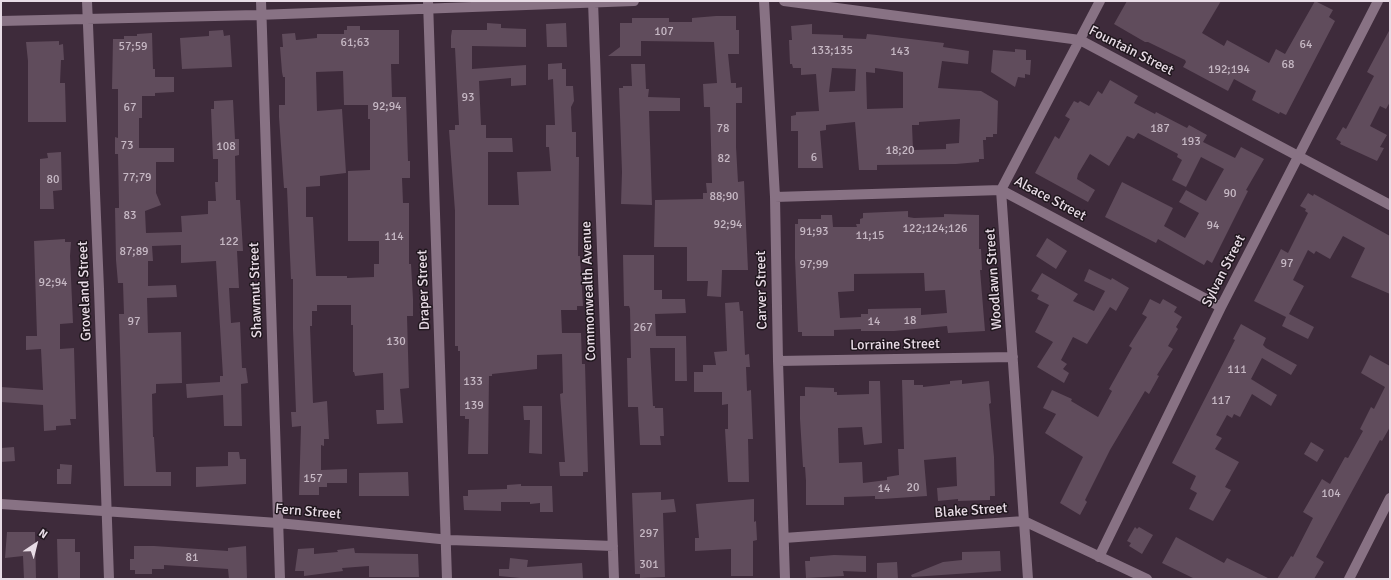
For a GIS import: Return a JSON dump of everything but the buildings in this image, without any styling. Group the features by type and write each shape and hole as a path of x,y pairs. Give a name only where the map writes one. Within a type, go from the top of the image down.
{"street":[{"name":"Groveland Street","path":"87,1 99,281 109,579"},
{"name":"Shawmut Street","path":"261,1 280,579"},
{"name":"Commonwealth Avenue","path":"593,1 614,579"},
{"path":"1,21 261,14 428,4 634,1"},
{"name":"Carver Street","path":"764,1 775,197 778,361 785,579"},
{"name":"Fountain Street","path":"784,1 1080,40 1390,205"},
{"path":"1002,190 1100,1"},
{"name":"Sylvan Street","path":"1099,557 1221,307 1300,156 1375,2"},
{"name":"Draper Street","path":"428,4 447,579"},
{"name":"Alsace Street","path":"775,197 1002,190 1221,307"},
{"name":"Woodlawn Street","path":"1002,190 1028,579"},
{"name":"Lorraine Street","path":"778,361 1013,357"},
{"path":"1349,579 1390,498"},
{"name":"Fern Street","path":"1,504 278,523 446,540 613,546"},
{"name":"Blake Street","path":"784,538 1024,521 1147,579"}]}
